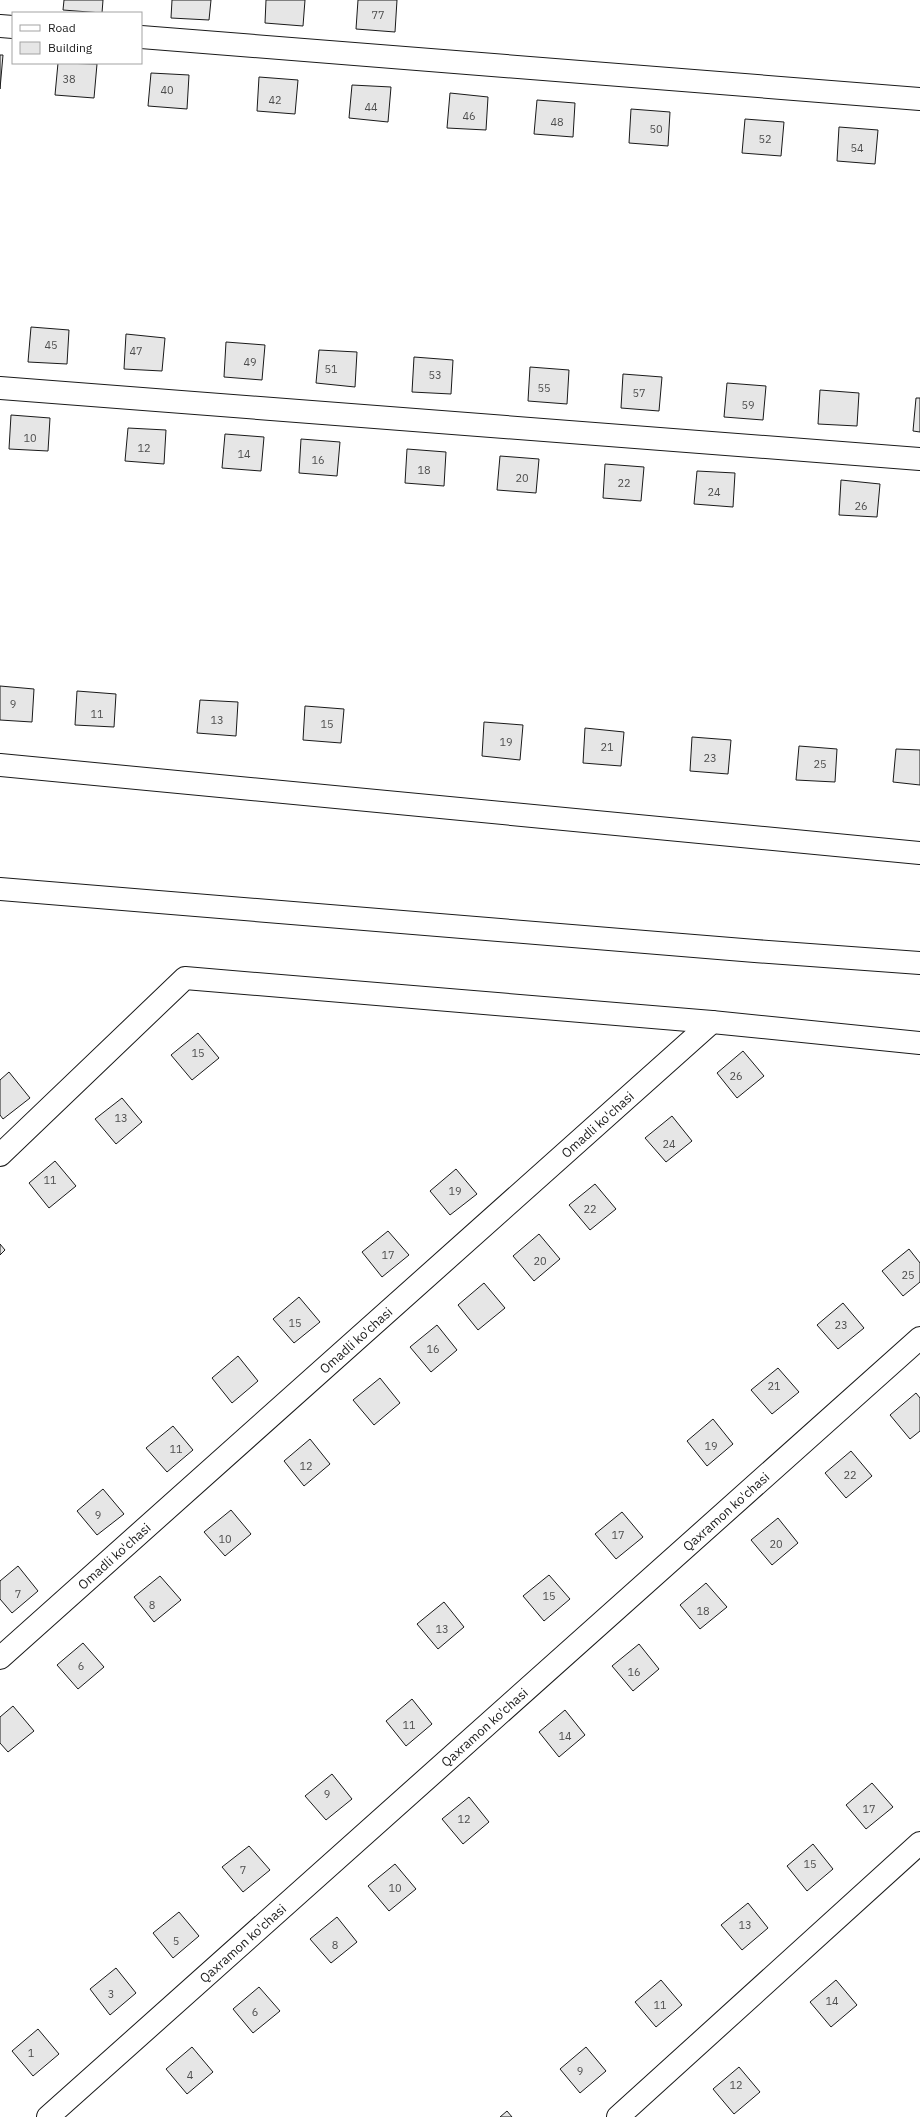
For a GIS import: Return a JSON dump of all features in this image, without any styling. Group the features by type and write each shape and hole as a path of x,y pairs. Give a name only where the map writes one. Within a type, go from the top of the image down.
{"street":[{"path":"0,26 12,27"},
{"path":"142,37 920,99"},
{"path":"0,388 920,459"},
{"path":"0,765 920,853"},
{"path":"0,889 747,951 920,963"},
{"path":"0,1155 185,978 712,1022 920,1043"},
{"name":"Omadli ko'chasi","path":"0,1658 712,1022"},
{"name":"Qaxramon ko'chasi","path":"48,2117 920,1338"},
{"path":"618,2117 920,1843"}],"building":[{"path":"64,0 103,0 102,12 63,10"},
{"path":"172,0 211,0 209,20 171,18"},
{"path":"266,0 305,0 303,26 265,23"},
{"path":"358,0 397,0 395,32 356,29"},
{"path":"0,55 3,55 0,89"},
{"path":"58,64 97,64 94,98 55,95"},
{"path":"151,73 189,75 187,109 148,106"},
{"path":"259,77 298,80 295,114 257,111"},
{"path":"352,85 391,87 388,122 349,118"},
{"path":"450,93 488,97 486,130 447,128"},
{"path":"537,100 575,103 573,137 534,134"},
{"path":"631,109 670,112 668,146 629,143"},
{"path":"745,119 784,122 781,156 742,153"},
{"path":"839,127 878,130 875,164 837,161"},
{"path":"31,327 69,330 67,364 28,362"},
{"path":"126,334 165,338 162,371 124,369"},
{"path":"226,342 265,345 262,380 224,377"},
{"path":"319,350 357,352 355,387 316,383"},
{"path":"414,357 453,360 451,394 412,392"},
{"path":"530,367 569,370 567,404 528,401"},
{"path":"623,374 662,377 659,411 621,408"},
{"path":"727,383 766,386 763,420 724,417"},
{"path":"820,390 859,393 857,426 818,424"},
{"path":"916,398 920,398 920,432 913,431"},
{"path":"11,415 50,418 48,451 9,449"},
{"path":"128,428 166,430 164,464 125,461"},
{"path":"225,434 264,437 261,471 222,468"},
{"path":"301,439 340,442 337,476 299,473"},
{"path":"407,449 446,452 444,486 405,483"},
{"path":"500,456 539,459 536,493 497,490"},
{"path":"605,464 644,467 641,501 603,498"},
{"path":"697,471 735,473 733,507 694,504"},
{"path":"841,480 880,484 877,517 839,515"},
{"path":"0,686 34,689 32,722 0,720"},
{"path":"77,691 116,694 114,727 75,725"},
{"path":"200,700 238,702 236,736 197,733"},
{"path":"305,706 344,709 341,743 303,740"},
{"path":"484,722 523,725 520,760 482,756"},
{"path":"585,728 624,732 621,766 583,763"},
{"path":"692,737 731,740 728,774 690,771"},
{"path":"799,746 837,749 835,782 796,780"},
{"path":"896,749 920,750 920,785 893,782"},
{"path":"198,1033 219,1058 192,1080 171,1055"},
{"path":"743,1051 764,1076 737,1098 717,1073"},
{"path":"9,1072 30,1098 3,1119 0,1115 0,1080"},
{"path":"122,1098 142,1122 116,1144 95,1119"},
{"path":"672,1116 692,1141 666,1162 645,1138"},
{"path":"55,1161 76,1186 49,1208 29,1183"},
{"path":"456,1169 477,1194 450,1215 430,1191"},
{"path":"595,1184 616,1209 590,1230 569,1205"},
{"path":"388,1231 409,1255 382,1277 362,1252"},
{"path":"539,1234 560,1259 534,1281 513,1256"},
{"path":"0,1244 5,1250 0,1255"},
{"path":"909,1249 920,1263 920,1282 903,1296 882,1271"},
{"path":"484,1283 505,1308 478,1330 458,1305"},
{"path":"299,1297 320,1322 294,1343 273,1319"},
{"path":"843,1303 864,1328 838,1349 817,1325"},
{"path":"437,1325 457,1350 431,1372 410,1347"},
{"path":"238,1356 258,1381 232,1403 212,1378"},
{"path":"778,1368 799,1392 772,1414 751,1390"},
{"path":"380,1378 400,1403 374,1425 353,1400"},
{"path":"916,1393 920,1398 920,1431 910,1439 890,1415"},
{"path":"713,1419 733,1444 707,1466 687,1441"},
{"path":"173,1426 193,1450 167,1472 146,1448"},
{"path":"310,1439 330,1464 304,1486 284,1461"},
{"path":"851,1451 872,1476 846,1498 825,1473"},
{"path":"103,1489 124,1514 97,1535 77,1511"},
{"path":"231,1510 251,1534 225,1556 204,1532"},
{"path":"622,1512 643,1537 616,1559 595,1534"},
{"path":"778,1518 798,1543 772,1565 751,1540"},
{"path":"18,1566 38,1591 12,1613 0,1599 0,1581"},
{"path":"549,1575 570,1599 544,1621 523,1596"},
{"path":"160,1576 181,1600 154,1622 134,1597"},
{"path":"706,1583 727,1607 700,1629 680,1605"},
{"path":"444,1602 464,1627 438,1649 417,1624"},
{"path":"83,1643 104,1667 78,1689 57,1665"},
{"path":"639,1644 659,1669 633,1691 612,1666"},
{"path":"412,1699 432,1724 406,1746 386,1721"},
{"path":"13,1706 34,1731 8,1752 0,1743 0,1717"},
{"path":"565,1710 585,1735 559,1757 539,1732"},
{"path":"332,1774 352,1799 326,1820 305,1796"},
{"path":"872,1783 893,1807 866,1829 846,1805"},
{"path":"469,1797 489,1822 463,1844 442,1819"},
{"path":"813,1844 833,1869 807,1891 787,1866"},
{"path":"249,1846 270,1870 243,1892 222,1867"},
{"path":"395,1864 416,1889 389,1911 368,1886"},
{"path":"748,1903 768,1928 742,1950 721,1925"},
{"path":"179,1912 199,1936 173,1958 153,1933"},
{"path":"337,1917 357,1942 331,1963 310,1939"},
{"path":"116,1968 136,1993 110,2015 90,1989"},
{"path":"661,1980 682,2005 656,2027 635,2002"},
{"path":"836,1980 857,2005 831,2027 810,2002"},
{"path":"259,1987 280,2011 253,2033 233,2009"},
{"path":"38,2029 59,2054 33,2076 12,2051"},
{"path":"192,2047 213,2072 187,2094 166,2069"},
{"path":"586,2047 606,2071 580,2093 560,2069"},
{"path":"739,2067 760,2092 734,2114 713,2089"},
{"path":"507,2111 512,2117 500,2117"}]}
